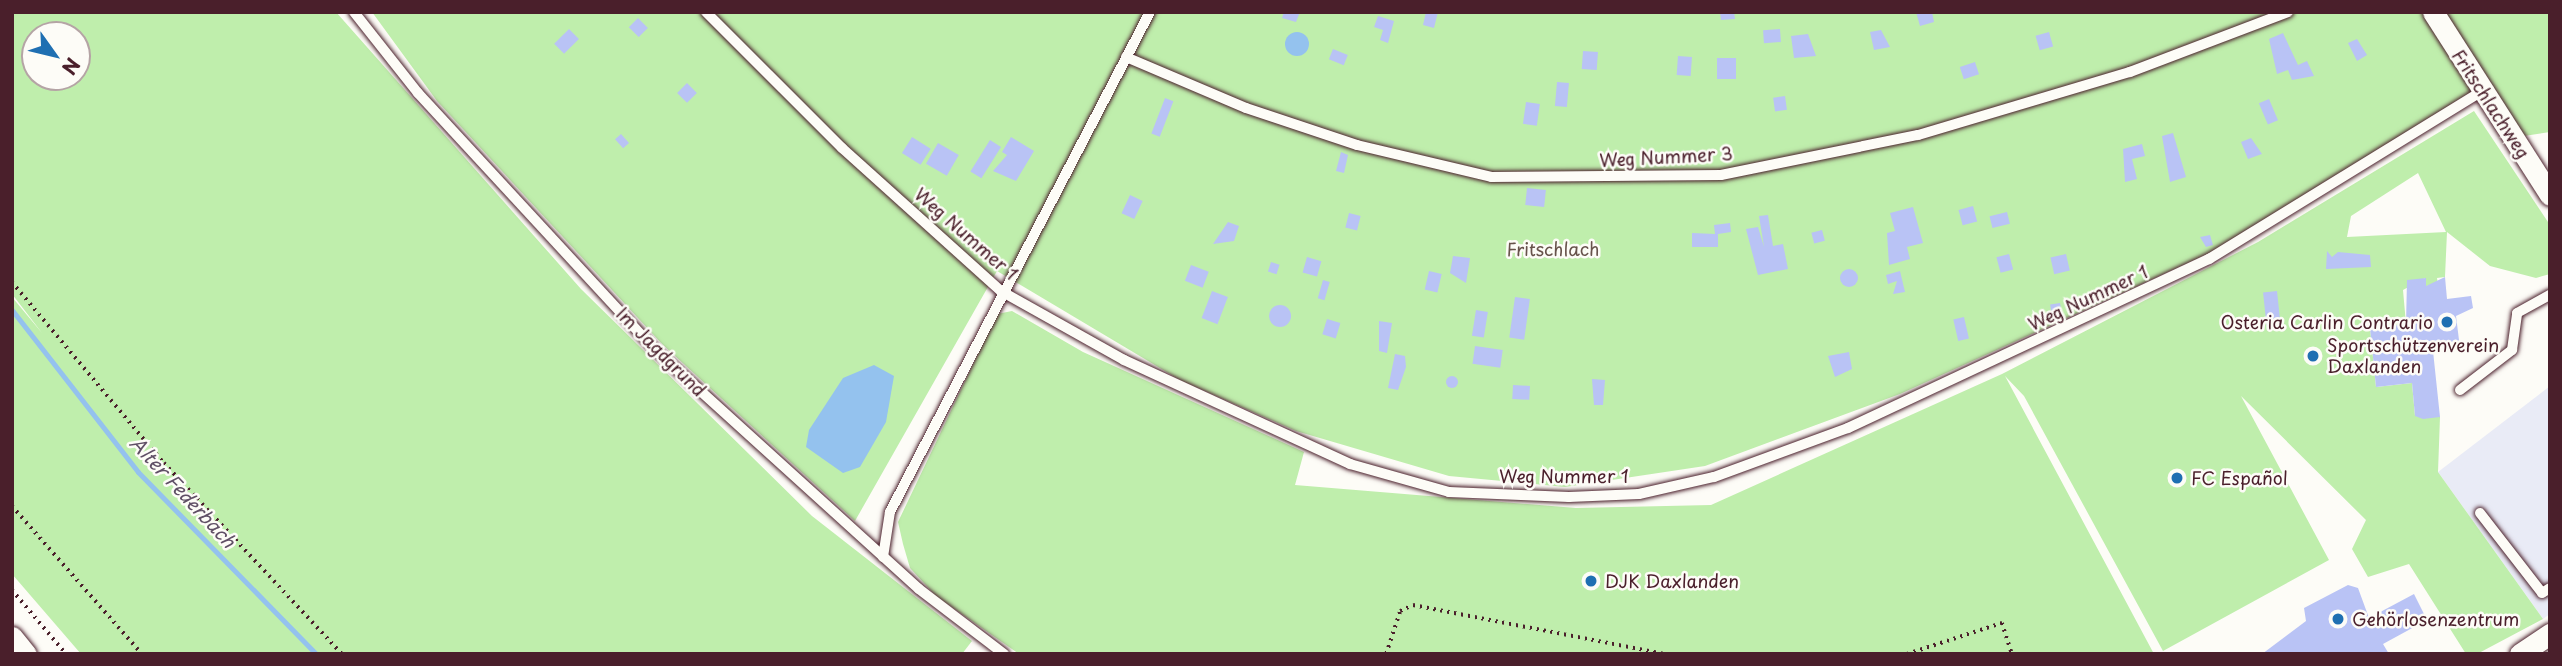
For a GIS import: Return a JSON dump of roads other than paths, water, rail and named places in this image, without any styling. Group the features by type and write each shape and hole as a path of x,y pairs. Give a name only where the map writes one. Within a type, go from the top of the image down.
{"street":[{"name":"Fritschlachweg","path":"2433,12 2550,195"},
{"path":"2520,654 2550,634"},
{"path":"12,637 26,654"}],"lane":[{"name":"Im Jagdgrund","path":"354,12 418,93 652,347 883,557 1004,654"},
{"name":"Weg Nummer 1","path":"706,12 842,148 1001,291 1124,360 1350,464 1449,492 1639,494 1714,477 1847,428 2209,259 2482,91"},
{"path":"883,557 890,512 1001,291 1150,12"},
{"name":"Weg Nummer 3","path":"1126,57 1270,116 1491,177 1721,175 1931,131 2130,72 2288,12"},
{"path":"2460,390 2512,350 2517,313 2550,295"},
{"path":"2480,513 2542,593 2550,588"}],"water":[{"path":"1297,32 1305,36 1309,44 1305,52 1297,56 1289,52 1285,44 1289,36"},
{"path":"874,365 894,376 886,422 860,467 843,473 806,447 809,430 843,378"}],"waterway":[{"name":"Alter Federbach","path":"12,310 138,472 316,654"}],"place":[{"name":"Osteria Carlin Contrario","path":"2447,322"},
{"name":"Sportschützenverein Daxlanden","path":"2313,356"},
{"name":"FC Español","path":"2177,478"},
{"name":"DJK Daxlanden","path":"1591,581"},
{"name":"Gehörlosenzentrum","path":"2338,619"}],"park label":[{"name":"Fritschlach","path":"1553,249"}]}
